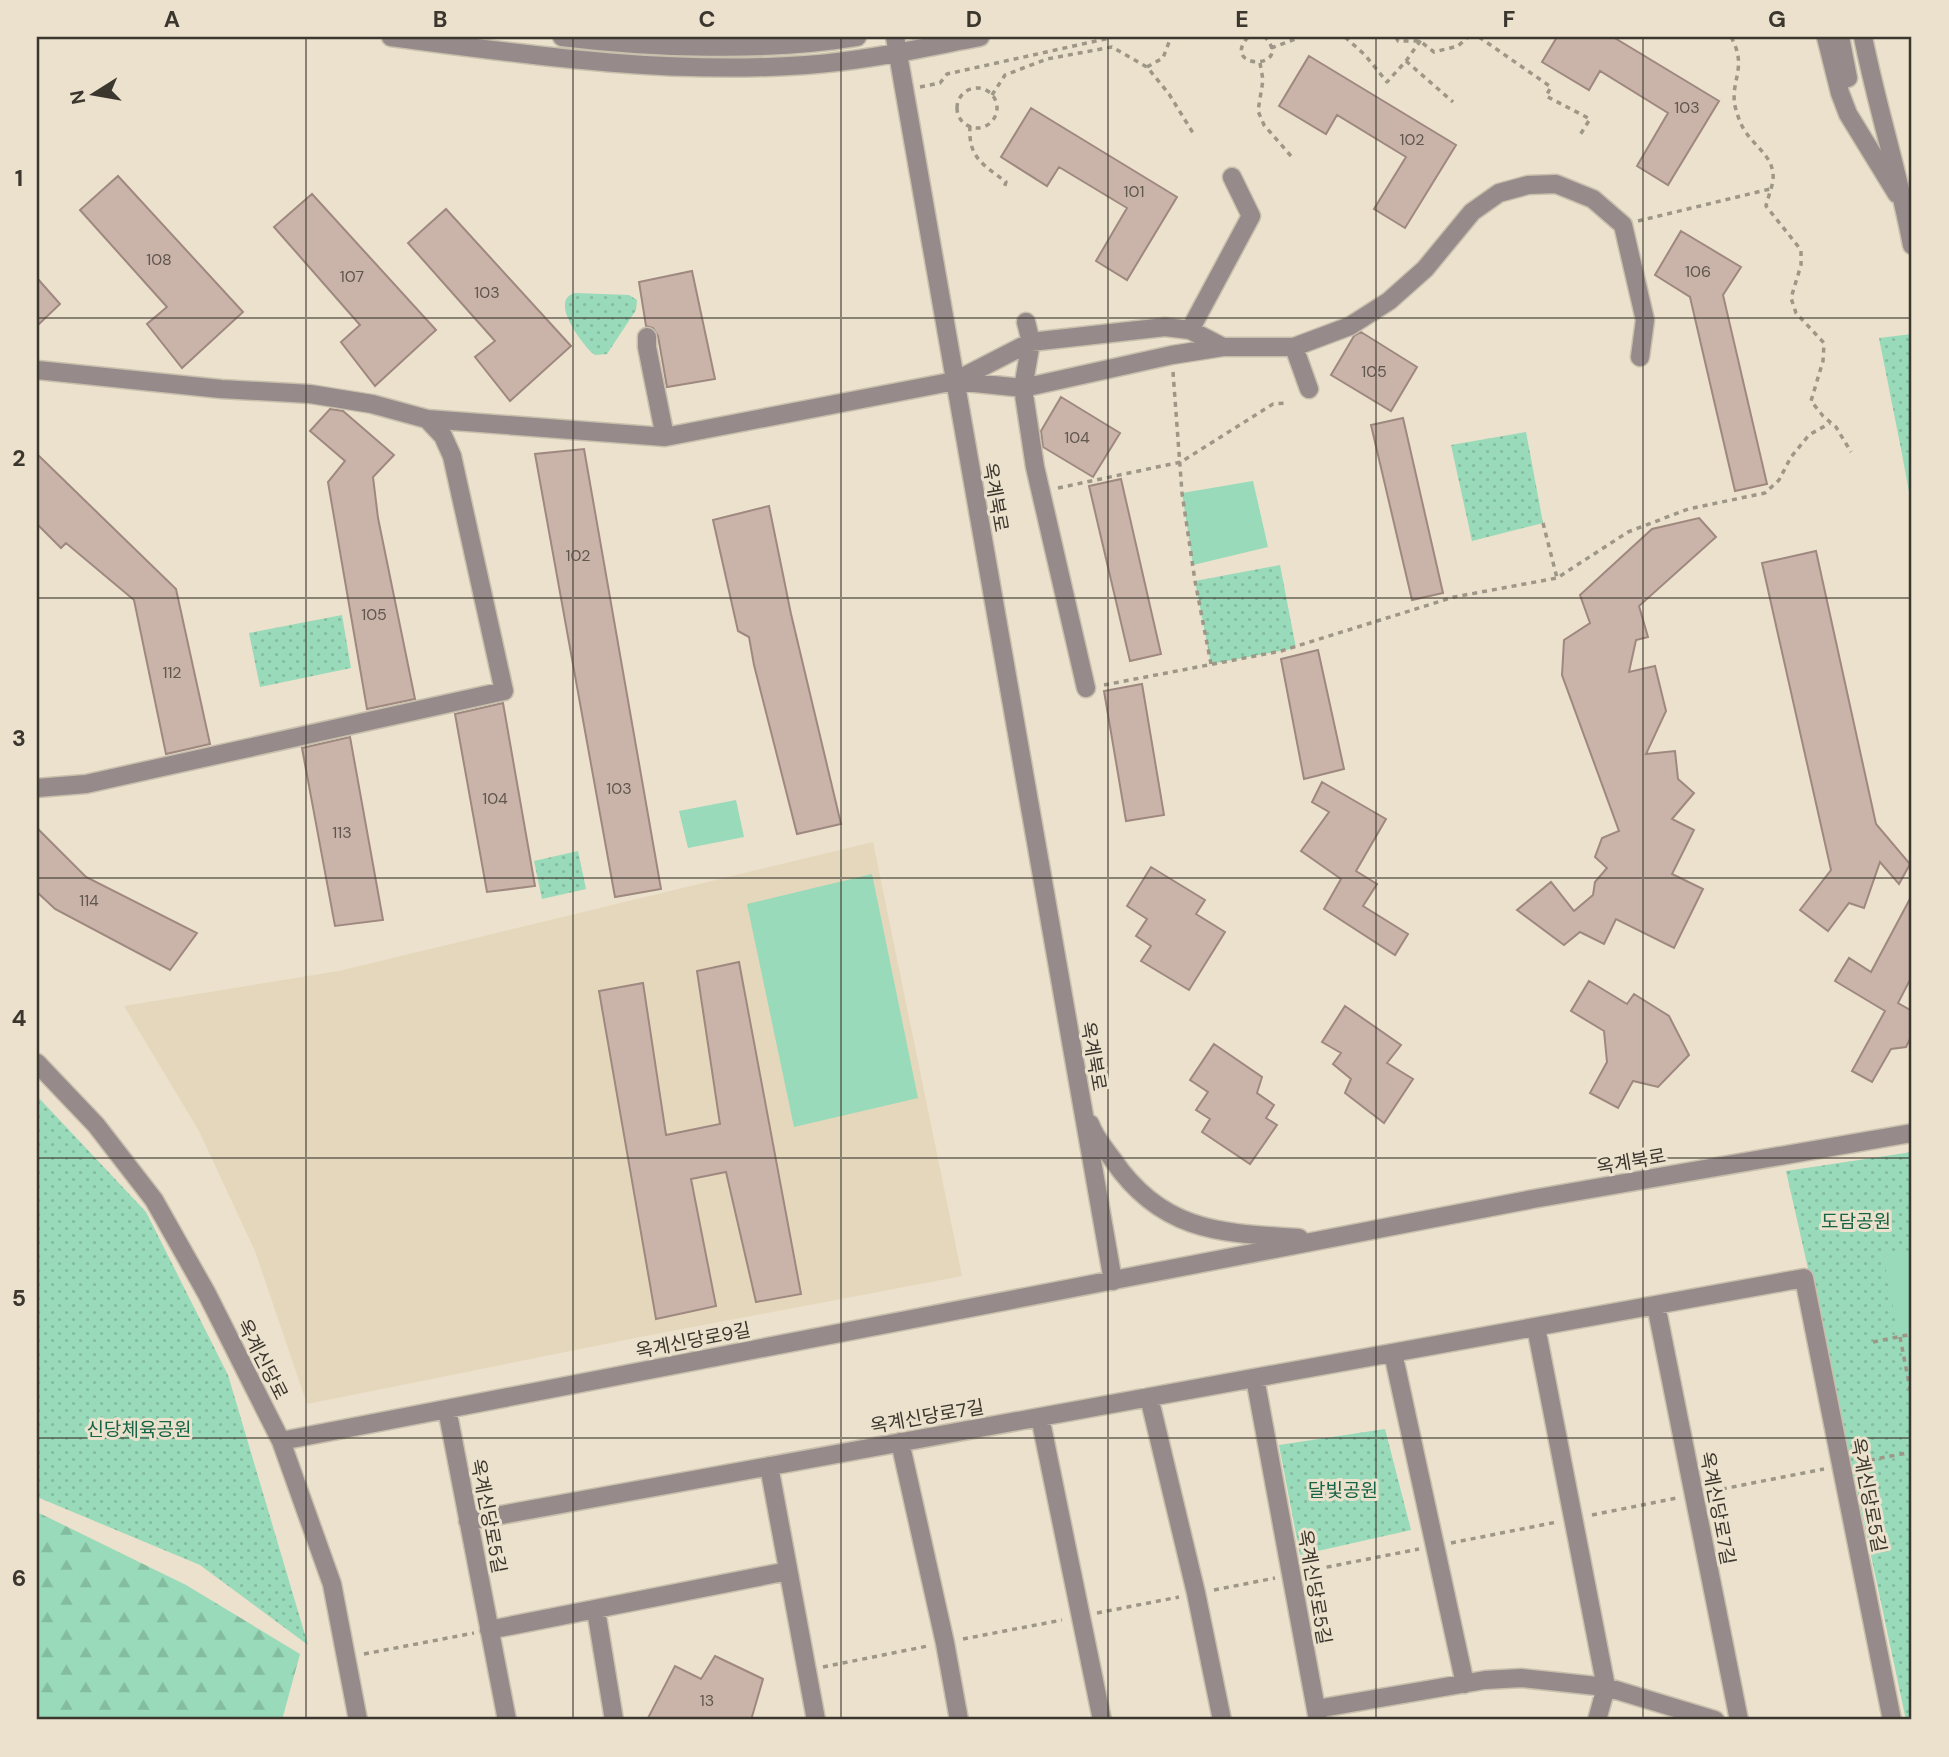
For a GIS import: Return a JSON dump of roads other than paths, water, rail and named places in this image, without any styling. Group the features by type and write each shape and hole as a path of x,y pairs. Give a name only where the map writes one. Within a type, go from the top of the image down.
{"street":[{"path":"562,37 664,45 739,46 858,37"},
{"path":"402,38 614,64 715,68 806,65 896,45 980,37"},
{"path":"1826,37 1848,114 1906,209"},
{"path":"1840,37 1854,99 1906,209"},
{"path":"1863,37 1875,95 1906,209 1912,245"},
{"name":"옥계북로","path":"896,45 1113,1280 1533,1199 1912,1133"},
{"path":"1854,99 1875,95"},
{"path":"1190,330 1251,216 1232,177"},
{"path":"955,381 1023,388 1172,355 1223,347 1294,347 1350,326 1389,301 1425,269 1472,212 1499,193 1528,185 1556,184 1593,198 1623,225 1645,320 1640,357"},
{"path":"1026,322 1031,342 1023,388 1035,467 1086,688"},
{"path":"37,370 221,389 310,394 372,404 427,419 665,437 955,381 1031,342 1165,327 1190,330 1223,347"},
{"path":"647,337 665,437"},
{"path":"1294,347 1309,389"},
{"path":"37,788 86,784 504,691 452,456 443,436 427,419"},
{"name":"옥계신당로","path":"37,1063 96,1125 154,1200 206,1294 281,1441 332,1584 358,1720"},
{"path":"1078,1087 1093,1132 1121,1172 1157,1207 1205,1229 1325,1240"},
{"name":"옥계신당로7길","path":"468,1521 1804,1278"},
{"name":"옥계신당로5길","path":"1804,1278 1892,1720"},
{"name":"옥계신당로9길","path":"281,1441 1113,1280"},
{"name":"옥계신당로7길","path":"1656,1305 1739,1720"},
{"path":"1536,1327 1606,1687 1597,1720"},
{"path":"1393,1353 1465,1684"},
{"name":"옥계신당로5길","path":"1255,1378 1317,1715"},
{"path":"1149,1397 1196,1593 1222,1720"},
{"name":"옥계신당로5길","path":"447,1409 507,1720"},
{"path":"1040,1417 1102,1720"},
{"path":"900,1443 945,1643 959,1720"},
{"path":"769,1466 816,1720"},
{"path":"489,1630 789,1571"},
{"path":"596,1610 614,1720"},
{"path":"1317,1715 1485,1680 1521,1678 1606,1687 1715,1720"}],"park label":[{"name":"도담공원","path":"1856,1221"},
{"name":"신당체육공원","path":"139,1429"},
{"name":"달빛공원","path":"1343,1490"}]}
